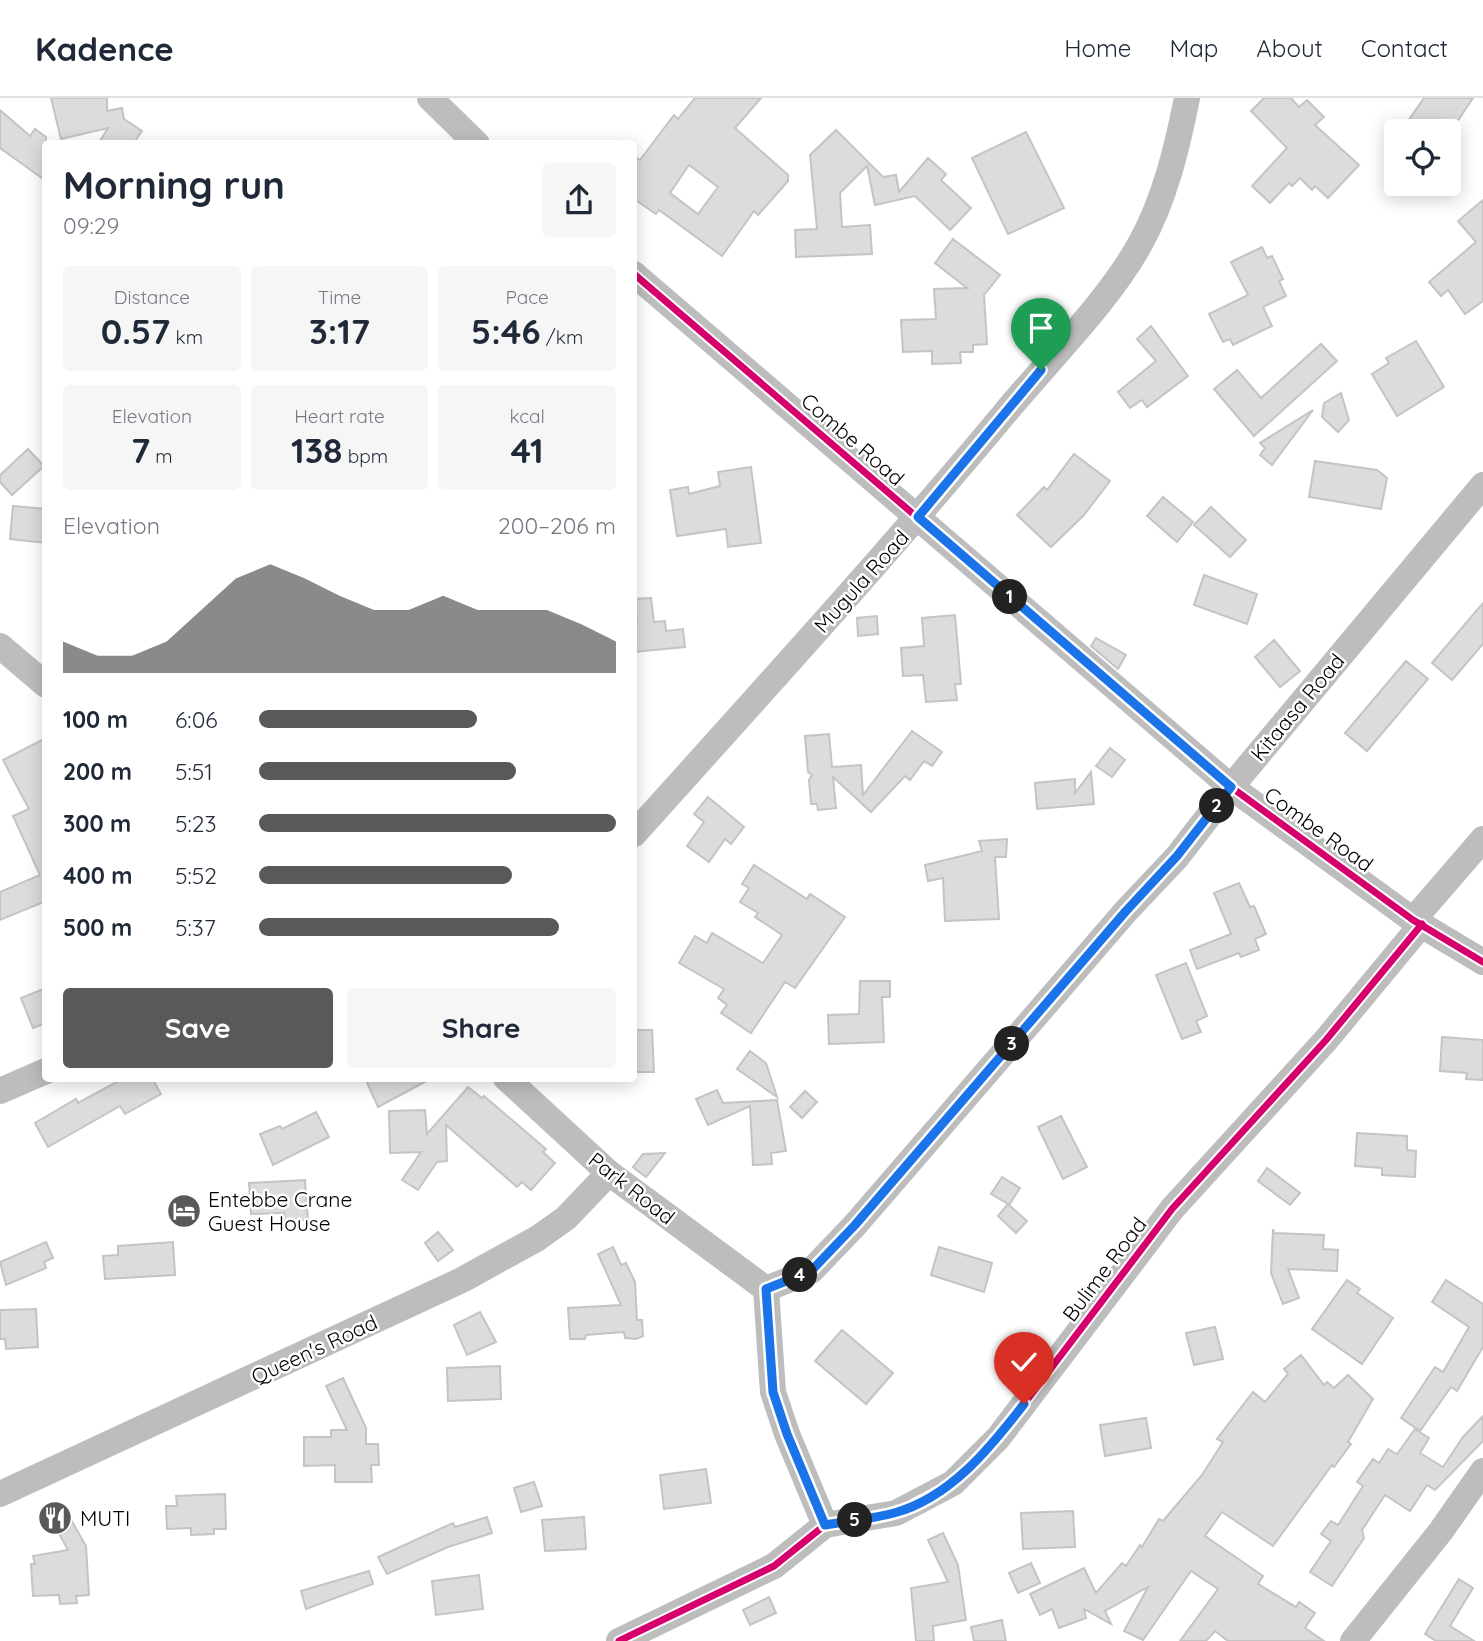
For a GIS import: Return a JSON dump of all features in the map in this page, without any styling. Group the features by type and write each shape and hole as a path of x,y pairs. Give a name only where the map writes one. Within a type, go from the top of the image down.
{"street":[{"path":"430,98 473,140"},
{"name":"Mugula Road","path":"637,831 918,517 1103,296 1140,244 1163,194 1187,98"},
{"name":"Combe Road","path":"637,277 1231,787 1418,922 1483,962"},
{"name":"Kitaasa Road","path":"766,1289 811,1271 855,1225 1126,911 1177,856 1231,787 1483,485"},
{"path":"0,646 42,682"},
{"name":"Bulime Road","path":"619,1641 774,1566 825,1525 896,1513 953,1483 998,1438 1172,1209 1326,1040 1483,839"},
{"path":"0,1090 42,1072"},
{"name":"Park Road","path":"510,1082 609,1174 766,1289"},
{"name":"Queen's Road","path":"0,1494 462,1280 538,1238 566,1218 609,1174"},
{"path":"766,1289 773,1392 787,1434 825,1525"},
{"path":"1353,1641 1441,1531 1483,1471"}],"building":[{"path":"51,98 107,98 107,111 122,108 124,119 142,131 136,140 100,140 108,128 61,139"},
{"path":"695,98 761,98 735,128 788,175 788,181 758,215 754,211 722,256 659,210 656,214 637,201 637,158 640,160 674,115 678,119","holes":["689,165 718,187 698,214 670,193"]},
{"path":"1264,98 1291,98 1299,107 1307,100 1324,117 1315,125 1359,165 1328,198 1315,186 1312,190 1300,178 1292,186 1289,183 1270,203 1252,186 1287,148 1251,111"},
{"path":"1424,98 1473,98 1459,119 1409,119"},
{"path":"0,110 30,136 35,129 46,137 46,140 42,140 42,178 0,148"},
{"path":"836,130 883,177 896,175 899,192 928,158 946,174 941,180 971,208 950,230 915,196 875,205 867,166 840,193 842,227 870,225 872,254 796,257 795,230 817,229 810,155"},
{"path":"1026,132 1064,208 1008,234 972,158"},
{"path":"1483,200 1483,301 1465,314 1448,290 1441,296 1429,282 1476,242 1458,221"},
{"path":"953,239 1000,275 984,295 987,344 973,345 973,352 960,352 961,363 932,364 932,351 903,352 901,320 936,319 934,289 967,288 935,263"},
{"path":"1262,247 1267,258 1272,256 1283,279 1279,281 1286,296 1263,307 1272,326 1233,345 1230,339 1223,342 1209,314 1248,295 1231,262"},
{"path":"1151,326 1188,376 1147,407 1142,400 1130,408 1118,392 1156,361 1137,339"},
{"path":"1416,341 1444,387 1397,416 1372,374 1389,363 1386,358"},
{"path":"1321,344 1337,361 1254,436 1214,389 1237,370 1261,398"},
{"path":"1341,393 1349,420 1338,432 1322,417 1324,403"},
{"path":"1313,410 1272,465 1260,455 1265,448 1260,443"},
{"path":"28,449 42,464 42,468 12,495 0,482 0,475"},
{"path":"1074,454 1110,481 1084,515 1051,547 1017,515 1044,487 1047,490"},
{"path":"1315,461 1377,470 1387,478 1381,509 1309,497"},
{"path":"751,467 761,543 728,547 726,529 677,536 670,490 688,487 689,494 720,486 718,472"},
{"path":"1163,497 1193,522 1177,542 1147,516"},
{"path":"13,506 42,509 42,543 10,539"},
{"path":"1211,507 1246,540 1230,557 1194,525"},
{"path":"1204,575 1257,594 1247,624 1194,605"},
{"path":"651,598 654,622 665,621 666,631 683,629 685,647 637,652 637,599"},
{"path":"1483,603 1483,644 1452,680 1432,663"},
{"path":"955,615 961,684 955,684 957,700 926,702 923,675 903,676 901,648 924,646 922,618"},
{"path":"877,616 878,634 858,636 857,618"},
{"path":"1096,638 1126,655 1118,669 1091,646"},
{"path":"1274,640 1300,671 1280,687 1255,657"},
{"path":"1406,661 1428,679 1367,751 1345,733"},
{"path":"912,731 942,752 932,766 924,761 910,780 905,776 871,812 833,777 836,808 818,810 817,804 811,804 809,780 812,775 808,772 805,736 829,734 832,767 861,765 863,795"},
{"path":"42,740 42,903 0,920 0,892 40,875 13,816 29,809 3,760"},
{"path":"1110,748 1125,760 1112,777 1096,766"},
{"path":"1091,772 1094,804 1037,809 1035,783 1075,779 1075,793"},
{"path":"708,797 744,827 731,844 725,839 709,862 687,846 704,822 694,814"},
{"path":"1007,839 1006,857 995,857 999,919 945,921 943,878 928,881 925,865 982,851 979,841"},
{"path":"754,865 807,899 810,894 845,917 795,988 785,982 751,1033 721,1013 727,1005 718,998 724,989 679,963 695,936 707,943 712,933 763,963 782,935 755,917 758,913 740,902 749,888 742,884"},
{"path":"1239,883 1250,907 1254,906 1266,934 1255,939 1259,950 1241,957 1239,953 1197,969 1190,950 1231,934 1214,893"},
{"path":"1186,963 1207,1016 1196,1021 1201,1032 1182,1039 1156,975"},
{"path":"860,981 890,981 890,997 882,997 884,1042 829,1044 828,1015 859,1014"},
{"path":"42,990 42,1025 33,1028 21,998"},
{"path":"637,1030 652,1030 654,1072 637,1072"},
{"path":"1442,1037 1483,1040 1483,1080 1466,1079 1467,1073 1440,1071"},
{"path":"750,1051 766,1063 777,1097 737,1069"},
{"path":"117,1082 154,1082 161,1094 125,1114 120,1106 48,1147 35,1123 76,1099 78,1103"},
{"path":"367,1082 425,1082 378,1107"},
{"path":"468,1087 482,1098 484,1096 546,1149 543,1152 555,1163 531,1190 522,1182 517,1187 446,1125 447,1161 437,1162 418,1190 402,1180 421,1152 390,1153 389,1111 425,1110 427,1134"},
{"path":"717,1090 723,1103 777,1100 786,1151 771,1153 772,1164 753,1165 750,1106 708,1125 696,1099"},
{"path":"805,1091 817,1102 802,1118 790,1107"},
{"path":"316,1112 329,1137 273,1165 260,1134 280,1126 282,1129"},
{"path":"1061,1116 1087,1167 1063,1179 1038,1127"},
{"path":"1357,1133 1407,1136 1407,1150 1416,1151 1415,1177 1382,1175 1382,1168 1355,1166"},
{"path":"665,1153 646,1177 633,1167 643,1154"},
{"path":"1267,1168 1300,1193 1290,1205 1258,1181"},
{"path":"1002,1177 1020,1188 1009,1205 1027,1221 1016,1233 998,1216 1008,1204 991,1194"},
{"path":"305,1180 308,1220 285,1221 284,1213 251,1214 249,1183"},
{"path":"1273,1229 1274,1233 1324,1235 1323,1249 1338,1250 1337,1271 1288,1269 1299,1298 1283,1304 1271,1273"},
{"path":"438,1232 453,1250 438,1261 425,1243"},
{"path":"46,1242 53,1258 44,1262 46,1268 6,1285 0,1262"},
{"path":"173,1242 175,1275 105,1279 103,1256 118,1255 118,1246"},
{"path":"613,1247 621,1265 626,1263 635,1282 637,1320 642,1320 643,1336 636,1339 625,1338 624,1332 570,1339 568,1308 621,1305 598,1254"},
{"path":"939,1247 992,1263 984,1292 931,1275"},
{"path":"1347,1280 1360,1289 1357,1293 1393,1318 1362,1364 1312,1329"},
{"path":"1446,1280 1483,1304 1483,1347 1457,1391 1451,1387 1420,1431 1401,1418 1435,1367 1443,1372 1469,1327 1432,1302"},
{"path":"36,1309 38,1347 6,1349 5,1339 0,1339 0,1310"},
{"path":"480,1312 496,1342 467,1355 454,1325"},
{"path":"1215,1327 1223,1359 1194,1365 1186,1333"},
{"path":"842,1330 893,1373 866,1404 815,1361"},
{"path":"1301,1355 1324,1385 1327,1382 1334,1388 1348,1375 1373,1399 1348,1442 1351,1444 1334,1467 1332,1465 1273,1546 1222,1512 1205,1536 1263,1576 1258,1584 1296,1607 1299,1602 1315,1613 1305,1628 1324,1641 1228,1641 1215,1631 1206,1641 1180,1641 1218,1589 1191,1571 1143,1640 1124,1631 1148,1587 1105,1611 1111,1624 1084,1609 1086,1618 1059,1628 1052,1609 1040,1615 1030,1594 1084,1568 1096,1593 1122,1563 1126,1566 1140,1545 1142,1547 1159,1519 1163,1521 1202,1475 1223,1442 1217,1439 1253,1392 1265,1402 1288,1374 1284,1369"},
{"path":"500,1366 501,1399 448,1401 447,1368"},
{"path":"343,1378 366,1428 366,1444 378,1444 379,1465 371,1465 372,1482 335,1482 335,1465 304,1466 304,1437 331,1437 331,1430 347,1430 326,1386"},
{"path":"1483,1416 1483,1441 1435,1490 1427,1485 1410,1511 1385,1495 1362,1530 1364,1538 1332,1586 1310,1572 1331,1541 1321,1534 1331,1521 1338,1525 1363,1486 1357,1482 1373,1459 1379,1463 1388,1449 1397,1454 1415,1429 1429,1438 1420,1453 1443,1467 1463,1437"},
{"path":"1146,1418 1151,1448 1105,1456 1100,1425"},
{"path":"706,1469 711,1503 664,1509 660,1475"},
{"path":"534,1482 542,1506 521,1512 514,1488"},
{"path":"225,1494 226,1529 214,1529 214,1534 191,1535 191,1528 167,1529 166,1506 177,1506 176,1496"},
{"path":"66,1511 86,1546 89,1595 76,1596 77,1603 60,1604 59,1595 33,1596 31,1564 35,1564 33,1556 68,1550 51,1519"},
{"path":"1073,1511 1075,1547 1023,1549 1021,1513"},
{"path":"487,1517 492,1533 448,1547 387,1574 378,1557 453,1523 455,1527"},
{"path":"584,1517 586,1549 545,1551 542,1520"},
{"path":"943,1533 958,1565 966,1620 933,1626 934,1641 916,1641 911,1588 948,1582 928,1540"},
{"path":"1031,1563 1040,1583 1018,1593 1009,1573"},
{"path":"369,1571 373,1584 306,1609 301,1591"},
{"path":"479,1575 483,1609 436,1615 432,1581"},
{"path":"1459,1579 1473,1588 1450,1626 1474,1641 1436,1641 1425,1634"},
{"path":"769,1597 776,1613 750,1625 743,1610"},
{"path":"1002,1620 1006,1641 974,1641 971,1627"}],"cycle path":[{"path":"637,277 1231,787 1413,920 1483,962"},
{"path":"619,1641 774,1566 825,1525 896,1513 953,1483 998,1438 1172,1209 1326,1040 1422,924"}],"place":[{"name":"Entebbe Crane Guest House","path":"184,1211"},
{"name":"MUTI","path":"55,1518"}],"route":[{"path":"1024,1404 998,1438 953,1483 896,1513 825,1525 787,1434 773,1392 766,1289 811,1271 855,1225 1126,911 1177,856 1231,787 918,517 1041,370"}]}
